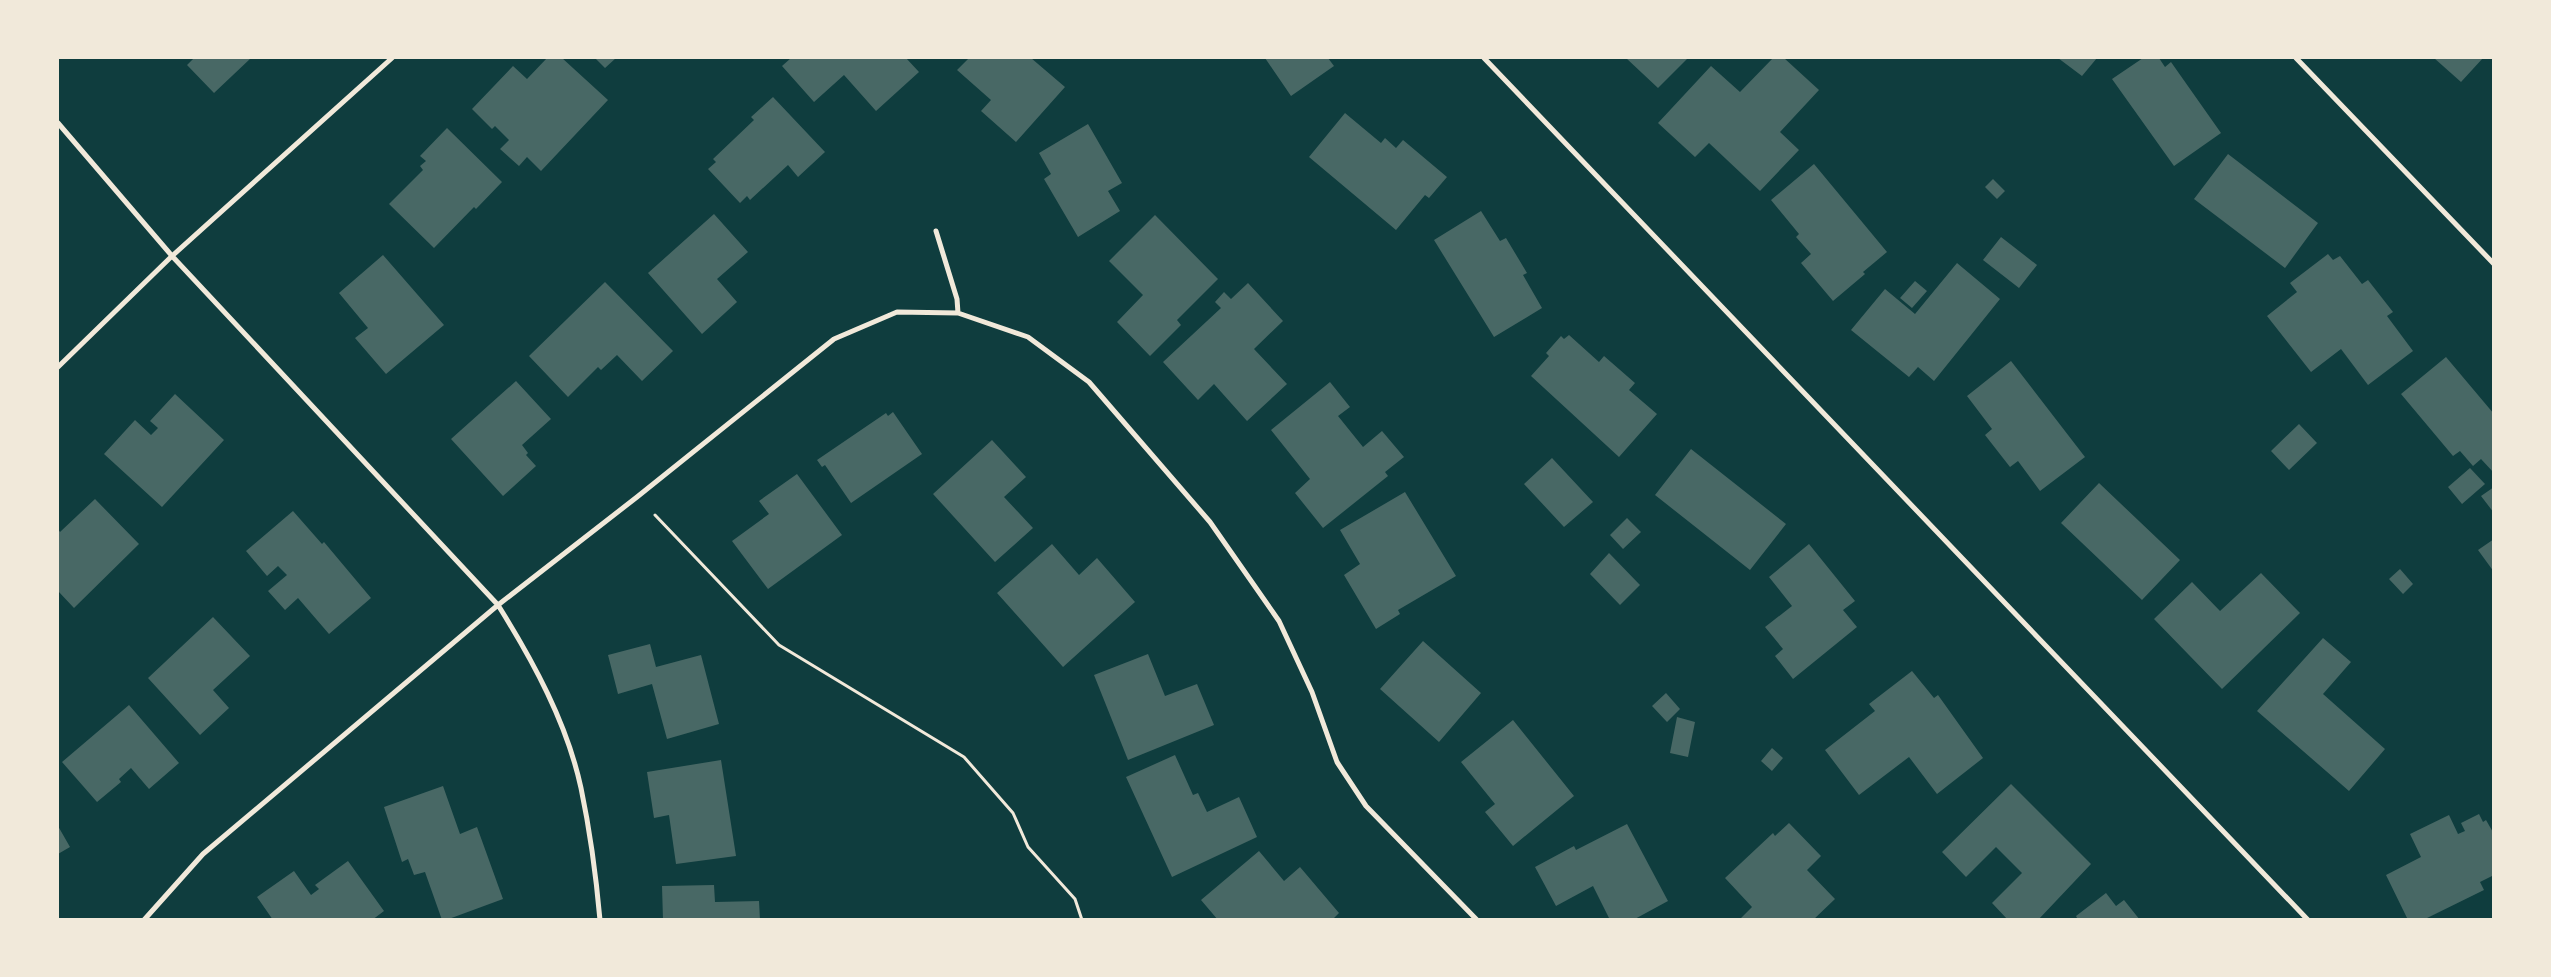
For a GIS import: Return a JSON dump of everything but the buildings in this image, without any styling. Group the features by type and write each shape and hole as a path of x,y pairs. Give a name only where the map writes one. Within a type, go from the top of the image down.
{"street":[{"path":"58,367 172,256 392,58"},
{"path":"1484,58 2308,920"},
{"path":"2296,58 2494,264"},
{"path":"58,123 172,256 498,605 524,646 558,718 581,786 594,862 600,920"},
{"path":"936,232 957,299 958,313"},
{"path":"144,920 204,854 498,605 637,497 834,339 896,312 958,313 1028,336 1089,382 1210,522 1279,621 1312,692 1337,762 1366,806 1477,920"}],"path":[{"path":"637,497 778,645 964,757 1013,813 1028,847 1074,899 1082,920"}]}
